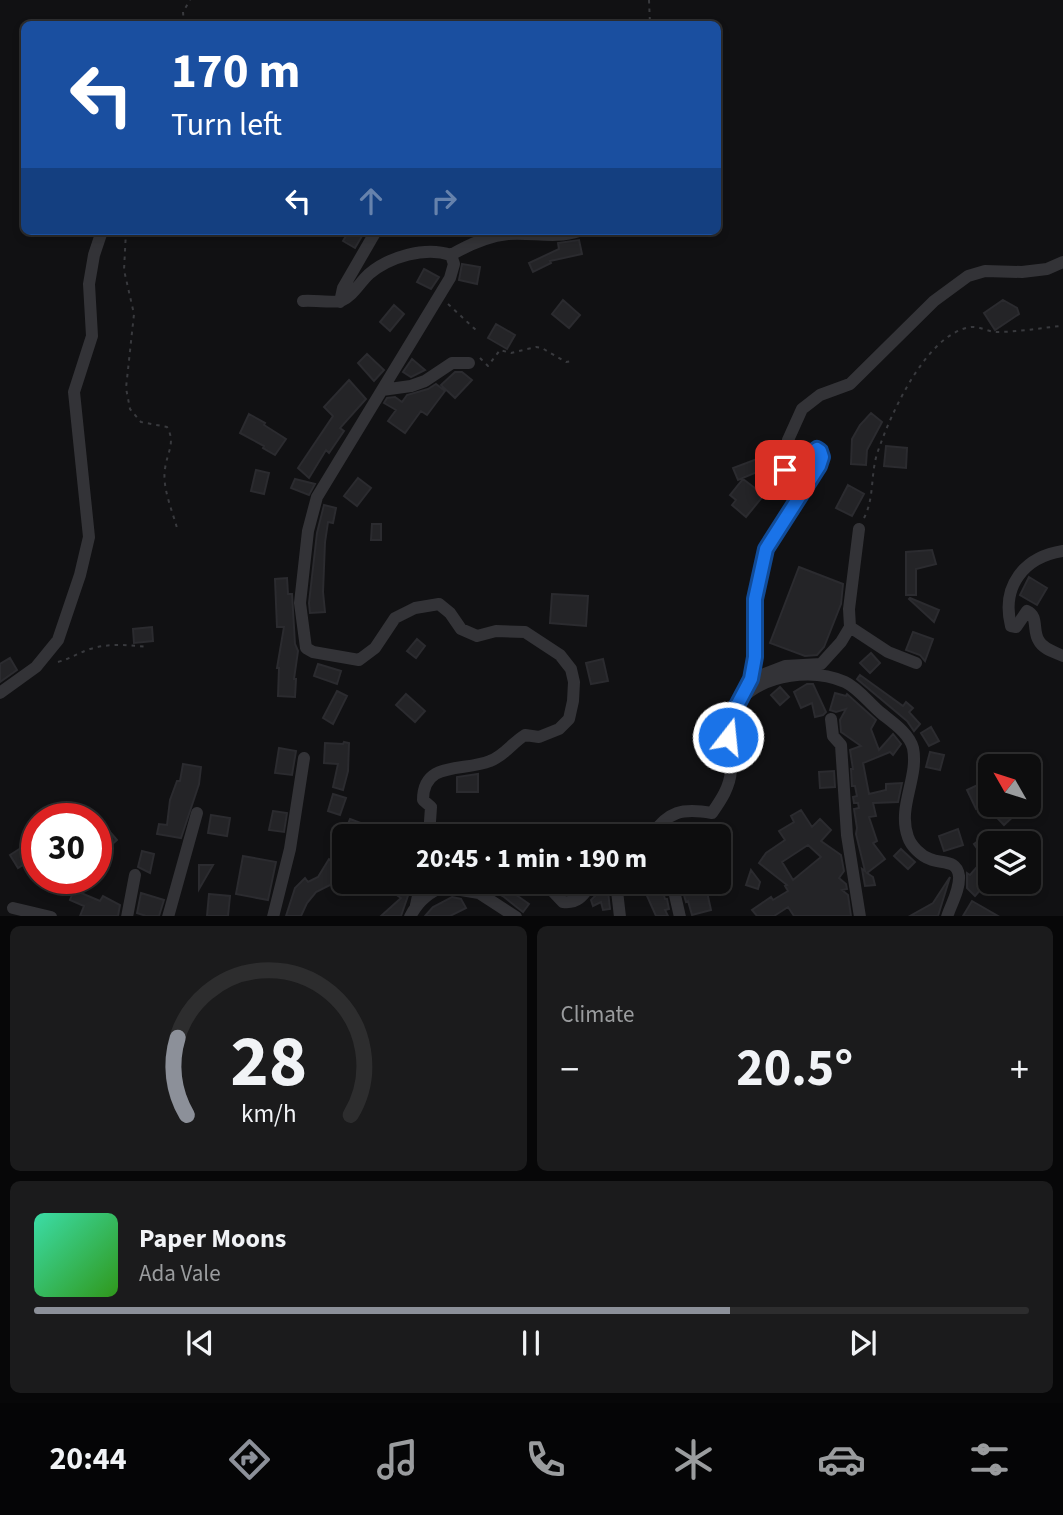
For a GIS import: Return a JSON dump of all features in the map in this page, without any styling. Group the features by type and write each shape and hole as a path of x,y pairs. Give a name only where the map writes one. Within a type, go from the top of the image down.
{"street":[{"path":"0,693 36,667 58,640 80,575 89,537 74,392 92,336 89,284 101,235"},
{"path":"340,302 343,288 374,235"},
{"path":"303,301 340,302 368,275 387,262 432,251 451,255 471,245 503,235"},
{"path":"535,235 567,235"},
{"path":"430,824 431,807 423,800 423,789 432,775 490,761 525,735 539,737 559,729 569,719 574,682 571,669 560,655 525,632 496,631 477,636 461,629 439,604 415,608 395,618 375,648 359,660 313,652 306,648 300,603 308,531 317,497 443,290 454,264 451,255"},
{"path":"661,824 666,818 687,811 712,813 724,797 731,770 728,737 732,715 751,679 755,657 755,599 766,549 822,457 817,449 795,467 785,470 783,466 788,440 802,409 820,395 850,384 934,301 968,276 985,271 1022,272 1047,269 1063,262"},
{"path":"382,390 425,381 452,363 469,363"},
{"path":"751,679 785,666 821,664 841,642 850,627 849,609 859,529"},
{"path":"1063,551 1047,554 1023,570 1010,593 1009,606 1011,626 1016,627 1027,611 1031,612 1034,615 1038,640 1046,648 1063,656"},
{"path":"850,627 888,652 916,663"},
{"path":"740,700 766,681 814,674 847,683 907,736 913,748 913,769 905,811 905,828 909,840 917,850 930,860 952,864 957,869 957,890 947,916"},
{"path":"831,719 833,736 841,745 847,835 860,916"},
{"path":"273,916 290,849 304,758"},
{"path":"167,916 197,813"},
{"path":"127,916 135,875"},
{"path":"413,911 418,894"},
{"path":"413,911 427,894"},
{"path":"481,894 516,916"},
{"path":"555,894 563,902 573,904 585,894"},
{"path":"617,894 620,916"},
{"path":"675,894 680,916"},
{"path":"13,908 51,916"}],"path":[{"path":"184,21 183,12 190,0"},
{"path":"649,0 650,21"},
{"path":"126,235 124,270 134,314 126,388 130,409 135,416 141,422 167,426 172,435 171,450 164,469 177,528"},
{"path":"443,290 447,303 477,331"},
{"path":"859,529 871,505 877,452 900,400 916,372 936,349 954,332 973,326 994,332 1060,326"},
{"path":"469,363 477,356 488,366 500,350 511,353 536,347 565,362 573,361"},
{"path":"59,662 75,658 89,650 114,645 148,646"}],"building":[{"path":"347,235 362,236 355,248 343,241"},
{"path":"579,240 582,254 550,261 551,263 533,272 529,263 559,249 558,243"},
{"path":"462,264 480,267 477,284 459,280"},
{"path":"424,269 439,277 431,289 417,282"},
{"path":"563,300 580,315 569,328 552,314"},
{"path":"1003,300 1017,308 1019,314 995,330 984,313"},
{"path":"394,305 404,314 390,331 380,322"},
{"path":"496,324 515,335 507,349 488,338"},
{"path":"367,354 384,370 374,381 358,363"},
{"path":"412,359 425,370 411,377 403,372"},
{"path":"455,372 462,372 472,380 455,398 441,385"},
{"path":"349,380 366,399 340,428 344,431 329,453 326,450 309,478 298,468 333,416 324,407"},
{"path":"436,384 445,391 427,415 421,411 405,433 388,421 396,410 384,403 387,398 395,397 402,402 407,395"},
{"path":"871,413 882,422 867,450 866,465 851,464 852,439"},
{"path":"249,414 286,439 275,455 240,433"},
{"path":"886,446 907,448 906,468 884,466"},
{"path":"757,459 762,470 738,480 733,468"},
{"path":"256,470 269,473 264,494 251,491"},
{"path":"358,478 371,488 357,506 344,496"},
{"path":"295,479 315,484 309,495 291,488"},
{"path":"743,479 764,495 746,517 732,505 736,500 730,495"},
{"path":"848,485 864,494 852,516 836,508"},
{"path":"324,505 336,508 333,523 328,522 325,542 325,612 310,613 317,533"},
{"path":"372,524 381,524 381,540 371,540"},
{"path":"932,550 936,564 916,569 916,595 906,595 906,552"},
{"path":"799,567 843,584 841,604 824,647 817,655 805,656 770,643"},
{"path":"1029,577 1047,588 1037,605 1020,595"},
{"path":"287,578 288,594 292,594 295,644 298,651 294,679 295,697 278,696 277,668 284,627 277,627 275,579"},
{"path":"552,594 588,596 586,626 550,623"},
{"path":"909,599 939,610 934,622"},
{"path":"152,627 153,641 134,643 133,629"},
{"path":"913,632 933,639 925,661 920,655 906,650"},
{"path":"417,639 425,646 416,658 407,651"},
{"path":"871,653 880,663 870,673 860,663"},
{"path":"10,658 17,670 0,682 0,664"},
{"path":"603,659 608,681 591,684 586,663"},
{"path":"318,664 341,671 337,684 314,676"},
{"path":"860,675 903,706 906,702 913,708 909,712 920,724 914,731 907,721 857,679"},
{"path":"807,684 813,684 826,712 823,715 815,717 812,703 801,708 794,692"},
{"path":"780,687 789,697 780,705 771,695"},
{"path":"337,691 347,696 333,724 323,718"},
{"path":"835,693 847,694 876,720 871,729 879,750 893,734 901,744 893,755 890,752 863,763 869,794 886,790 886,784 902,783 898,802 873,803 876,816 869,817 877,841 873,843 885,859 867,873 873,877 875,885 865,886 862,869 865,871 856,834 854,809 859,808 853,797 857,796 855,786 852,786 850,750 861,746 841,732 840,720 846,709 836,712 830,710"},
{"path":"406,694 425,711 415,722 396,705"},
{"path":"931,727 939,741 929,746 921,733"},
{"path":"325,743 349,743 348,771 343,790 333,787 338,764 324,763"},
{"path":"279,748 296,751 292,775 275,773"},
{"path":"930,752 944,755 940,770 926,767"},
{"path":"183,764 201,767 199,784 181,838 157,834 159,824 167,825 170,800 177,781 180,781"},
{"path":"834,771 835,787 820,788 819,772"},
{"path":"478,774 478,792 457,792 457,777"},
{"path":"978,785 978,808 976,809 967,790"},
{"path":"333,794 346,798 340,815 328,811"},
{"path":"801,810 812,827 820,819 831,830 821,841 841,855 844,871 839,878 846,884 847,889 842,890 848,895 851,916 794,916 788,907 774,916 757,916 752,910 771,897 773,900 788,891 785,886 787,885 759,863 766,853 785,840 779,831 794,822 791,816","holes":["808,845 821,857 793,880 782,862"]},
{"path":"273,811 287,813 284,832 269,830"},
{"path":"211,815 230,818 227,836 208,833"},
{"path":"996,817 1013,817 1004,825"},
{"path":"350,819 364,824 348,824"},
{"path":"958,829 963,845 944,851 939,836"},
{"path":"21,848 21,866 18,868 10,855"},
{"path":"901,849 915,862 908,869 894,856"},
{"path":"142,851 154,854 150,873 138,867"},
{"path":"243,856 276,862 268,900 236,894"},
{"path":"329,859 332,861 332,884 316,892 301,916 286,916 295,888 305,878 308,882 318,877"},
{"path":"199,865 213,865 199,889"},
{"path":"978,866 978,893 975,896 967,888 967,873 970,875"},
{"path":"751,870 760,882 758,889 746,885"},
{"path":"950,877 938,916 910,916 933,903"},
{"path":"141,893 164,900 159,916 137,913"},
{"path":"72,894 83,894 100,901 103,896 120,905 118,916 80,916 84,906 70,900"},
{"path":"209,894 230,896 228,916 207,916"},
{"path":"409,894 401,916 381,916 401,898 398,896"},
{"path":"499,894 515,894 529,904 523,912"},
{"path":"597,894 608,894 610,909 603,910 601,902 593,906 591,900"},
{"path":"646,894 664,894 667,899 669,909 665,910 668,916 656,916"},
{"path":"684,894 707,894 711,910 692,915 688,901 686,902"},
{"path":"452,897 461,899 466,908 450,916 425,916 433,907"},
{"path":"972,901 998,916 963,916"}],"route":[{"path":"728,737 732,715 751,679 755,657 755,599 766,549 819,466 822,457 820,451 817,449 795,467 785,470"}]}
